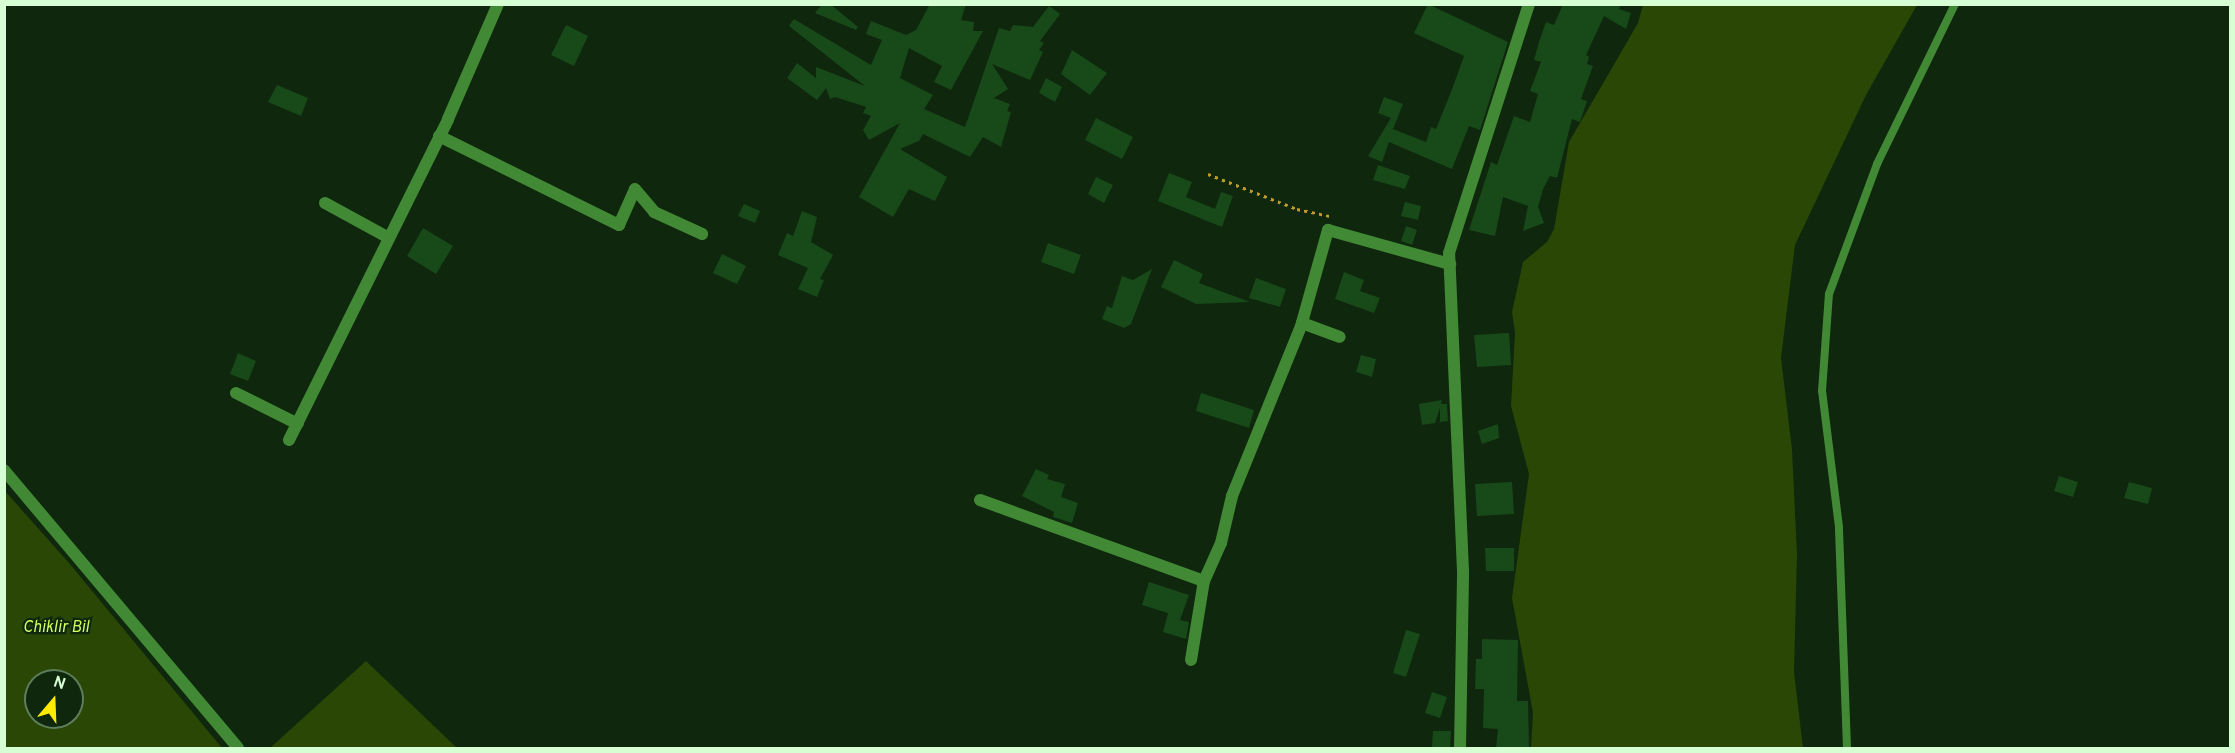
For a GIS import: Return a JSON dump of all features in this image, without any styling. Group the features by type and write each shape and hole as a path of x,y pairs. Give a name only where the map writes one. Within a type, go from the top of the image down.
{"street":[{"path":"289,440 439,136 498,4"},
{"path":"1460,748 1463,571 1449,253 1529,4"},
{"path":"439,136 619,225 635,189 654,212 702,234"},
{"path":"325,203 389,238"},
{"path":"1191,660 1204,581 1221,543 1232,496 1302,323 1328,230 1450,264"},
{"path":"1302,323 1340,337"},
{"path":"236,393 298,424"},
{"path":"4,470 238,748"},
{"path":"980,500 1204,581"}],"lane":[{"path":"1847,748 1839,527 1822,391 1828,294 1877,164 1955,4"}],"path":[{"path":"1208,174 1297,209 1334,217 1328,230"}],"water":[{"path":"1643,5 1917,5 1866,95 1795,245 1781,358 1792,449 1797,555 1794,672 1803,748 1531,748 1533,713 1512,598 1529,474 1511,406 1515,333 1512,312 1523,262 1547,242 1554,229 1569,142 1638,23"},
{"name":"Chiklir Bil","path":"4,490 69,563 222,748 5,748"},
{"path":"366,661 457,748 270,748"}],"building":[{"path":"822,4 830,4 858,27 856,30 815,13"},
{"path":"930,4 966,4 961,20 974,22 973,31 983,31 951,90 934,82 942,66 909,48 900,78 933,95 924,109 965,127 999,28 1010,31 1013,25 1033,27 1049,6 1060,14 1040,41 1044,43 1039,50 1043,52 1030,80 992,64 1008,89 994,98 1010,104 1007,111 1011,112 1001,147 983,137 970,157 923,134 919,141 900,149 947,177 935,201 909,189 893,217 859,197 900,123 869,140 863,130 871,116 863,113 866,107 835,97 830,99 826,88 817,100 787,78 797,63 816,78 816,67 865,86 789,26 794,19 871,65 882,40 866,34 871,21 906,35 916,30"},
{"path":"1428,4 1508,42 1480,130 1469,126 1452,169 1389,142 1382,162 1368,156 1391,118 1378,113 1384,97 1403,104 1393,129 1426,142 1431,127 1436,129 1451,92 1464,56 1414,33"},
{"path":"1563,4 1621,4 1619,9 1631,13 1626,29 1604,16 1586,55 1589,57 1587,64 1593,66 1581,99 1587,101 1580,122 1572,119 1557,178 1550,176 1543,189 1538,207 1544,223 1523,231 1528,206 1503,197 1495,236 1469,230 1491,162 1497,165 1514,116 1530,122 1538,94 1530,91 1541,62 1534,60 1539,42 1546,22 1554,25"},
{"path":"566,25 588,36 574,66 551,55"},
{"path":"1072,50 1107,73 1090,95 1061,74"},
{"path":"1046,78 1062,87 1055,102 1039,93"},
{"path":"277,85 308,98 301,116 268,102"},
{"path":"1096,118 1133,137 1122,159 1085,140"},
{"path":"1378,165 1410,176 1405,189 1373,180"},
{"path":"1169,173 1192,182 1186,197 1215,209 1221,192 1233,196 1222,227 1158,201"},
{"path":"1096,177 1113,185 1104,203 1088,194"},
{"path":"1405,202 1421,206 1418,220 1401,216"},
{"path":"744,204 760,211 755,223 738,216"},
{"path":"802,211 817,217 811,242 833,255 820,279 824,280 817,297 798,289 808,268 778,255 787,233 793,236"},
{"path":"1406,226 1417,230 1412,245 1401,241"},
{"path":"423,228 453,246 436,274 407,256"},
{"path":"1048,243 1081,255 1074,274 1041,262"},
{"path":"722,254 746,266 737,284 713,273"},
{"path":"1174,260 1203,274 1199,283 1250,302 1196,304 1161,287"},
{"path":"1152,269 1131,324 1124,328 1102,319 1107,306 1112,308 1122,276 1133,280"},
{"path":"1344,272 1364,280 1360,291 1380,298 1374,313 1335,299"},
{"path":"1256,278 1286,289 1280,307 1249,298"},
{"path":"1509,333 1511,365 1477,367 1474,335"},
{"path":"238,353 256,361 248,381 230,374"},
{"path":"1361,355 1376,359 1372,377 1356,372"},
{"path":"1201,393 1254,410 1249,428 1196,411"},
{"path":"1442,400 1441,404 1447,404 1448,421 1440,422 1440,408 1435,423 1422,425 1419,404"},
{"path":"1498,424 1499,438 1482,444 1478,431"},
{"path":"1036,469 1049,475 1047,479 1065,484 1061,497 1078,503 1072,523 1053,517 1054,512 1022,496"},
{"path":"2059,476 2078,482 2073,497 2054,491"},
{"path":"1512,482 1514,514 1477,516 1475,484"},
{"path":"2129,482 2152,488 2148,504 2124,498"},
{"path":"1485,548 1514,548 1514,571 1486,571"},
{"path":"1149,582 1189,595 1180,620 1189,622 1186,639 1163,632 1168,613 1142,605"},
{"path":"1406,630 1420,634 1406,677 1393,673"},
{"path":"1482,639 1518,640 1517,701 1528,701 1529,748 1496,748 1498,729 1483,728 1484,689 1475,689 1476,659 1482,659"},
{"path":"1432,692 1447,697 1440,718 1425,713"},
{"path":"1433,731 1451,731 1450,748 1432,748"}]}
